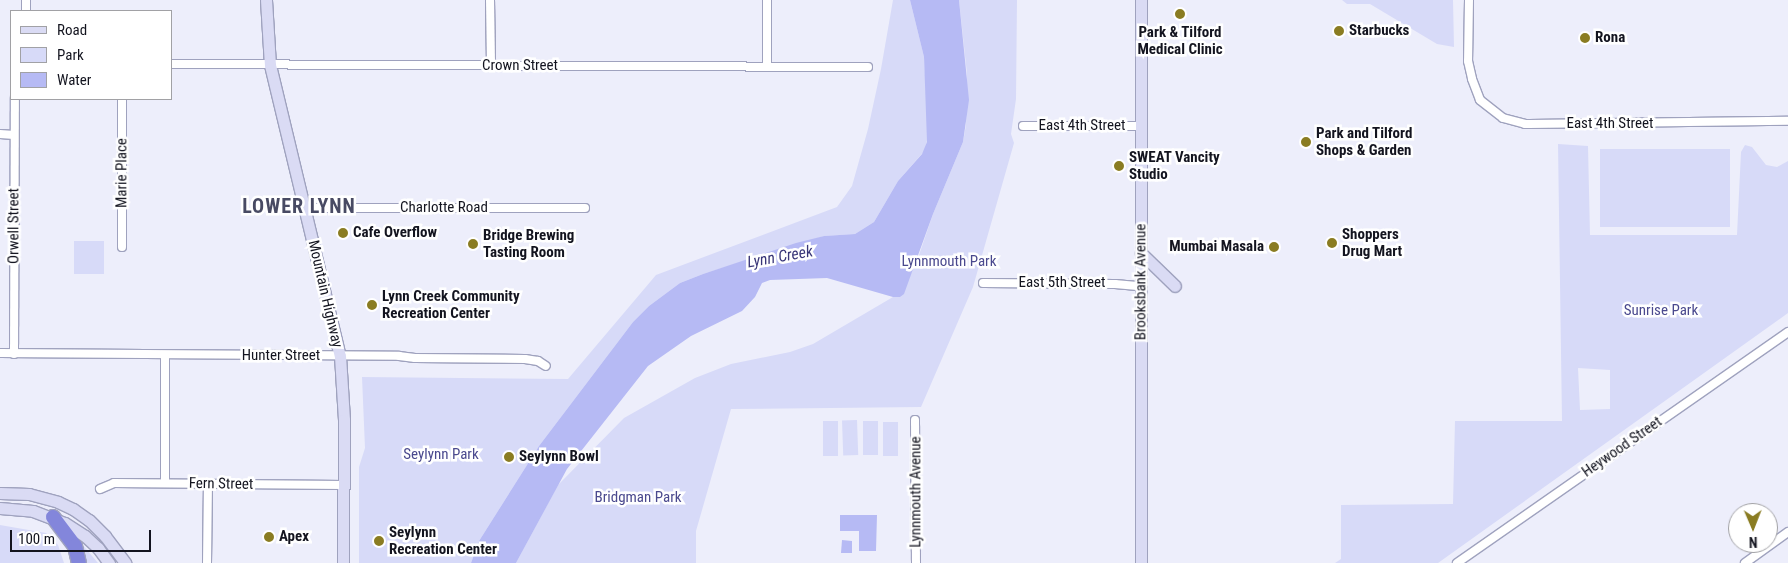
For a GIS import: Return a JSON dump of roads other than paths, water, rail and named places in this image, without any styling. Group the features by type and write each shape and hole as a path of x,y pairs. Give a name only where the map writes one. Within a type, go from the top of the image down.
{"highway":[{"path":"53,517 75,546 79,563"}],"main road":[{"name":"Mountain Highway","path":"266,0 270,65 340,356 344,420 343,563"},
{"name":"Brooksbank Avenue","path":"1141,0 1141,563"},
{"path":"1141,253 1176,286"},
{"path":"0,493 30,494 73,509 89,520 105,536 125,563"},
{"path":"0,508 25,510 53,517 85,536 98,548 109,563"}],"street":[{"path":"490,0 491,66"},
{"path":"767,0 767,67"},
{"name":"East 4th Street","path":"1469,0 1468,61 1480,100 1502,118 1525,124 1788,121"},
{"name":"Crown Street","path":"172,64 868,68"},
{"name":"Orwell Street","path":"14,354 15,100"},
{"name":"Marie Place","path":"122,100 122,247"},
{"name":"East 4th Street","path":"1023,126 1141,126"},
{"path":"0,134 14,135"},
{"name":"Charlotte Road","path":"304,208 584,208"},
{"name":"East 5th Street","path":"983,283 1115,284 1140,286"},
{"name":"Heywood Street","path":"1457,563 1788,332"},
{"name":"Hunter Street","path":"0,353 526,359 538,361 546,366"},
{"path":"165,355 165,483"},
{"name":"Lynnmouth Avenue","path":"916,420 916,563"},
{"name":"Fern Street","path":"100,489 114,483 343,485"},
{"path":"208,484 208,563"},
{"path":"1745,563 1788,532"}],"water":[{"name":"Lynn Creek","path":"910,0 959,0 969,100 963,142 933,214 904,294 900,297 893,297 827,278 770,280 762,283 755,297 742,311 691,336 648,366 567,469 516,563 471,563 479,541 539,446 633,322 649,306 680,283 703,274 796,243 824,236 855,234 874,222 898,181 922,154 927,142 924,57"},
{"path":"840,515 877,515 876,551 859,551 859,531 840,531"},
{"path":"842,540 852,541 852,553 841,553"}],"place":[{"name":"Park & Tilford Medical Clinic","path":"1180,14"},
{"name":"Starbucks","path":"1339,31"},
{"name":"Rona","path":"1585,38"},
{"name":"Park and Tilford Shops & Garden","path":"1306,142"},
{"name":"SWEAT Vancity Studio","path":"1119,166"},
{"name":"Cafe Overflow","path":"343,233"},
{"name":"Shoppers Drug Mart","path":"1332,243"},
{"name":"Bridge Brewing Tasting Room","path":"473,244"},
{"name":"Mumbai Masala","path":"1274,247"},
{"name":"Lynn Creek Community Recreation Center","path":"372,305"},
{"name":"Seylynn Bowl","path":"509,457"},
{"name":"Apex","path":"269,537"},
{"name":"Seylynn Recreation Center","path":"379,541"}],"district":[{"name":"LOWER LYNN","path":"299,206"}],"park label":[{"name":"Lynnmouth Park","path":"949,262"},
{"name":"Sunrise Park","path":"1661,311"},
{"name":"Seylynn Park","path":"441,455"},
{"name":"Bridgman Park","path":"638,498"}]}
